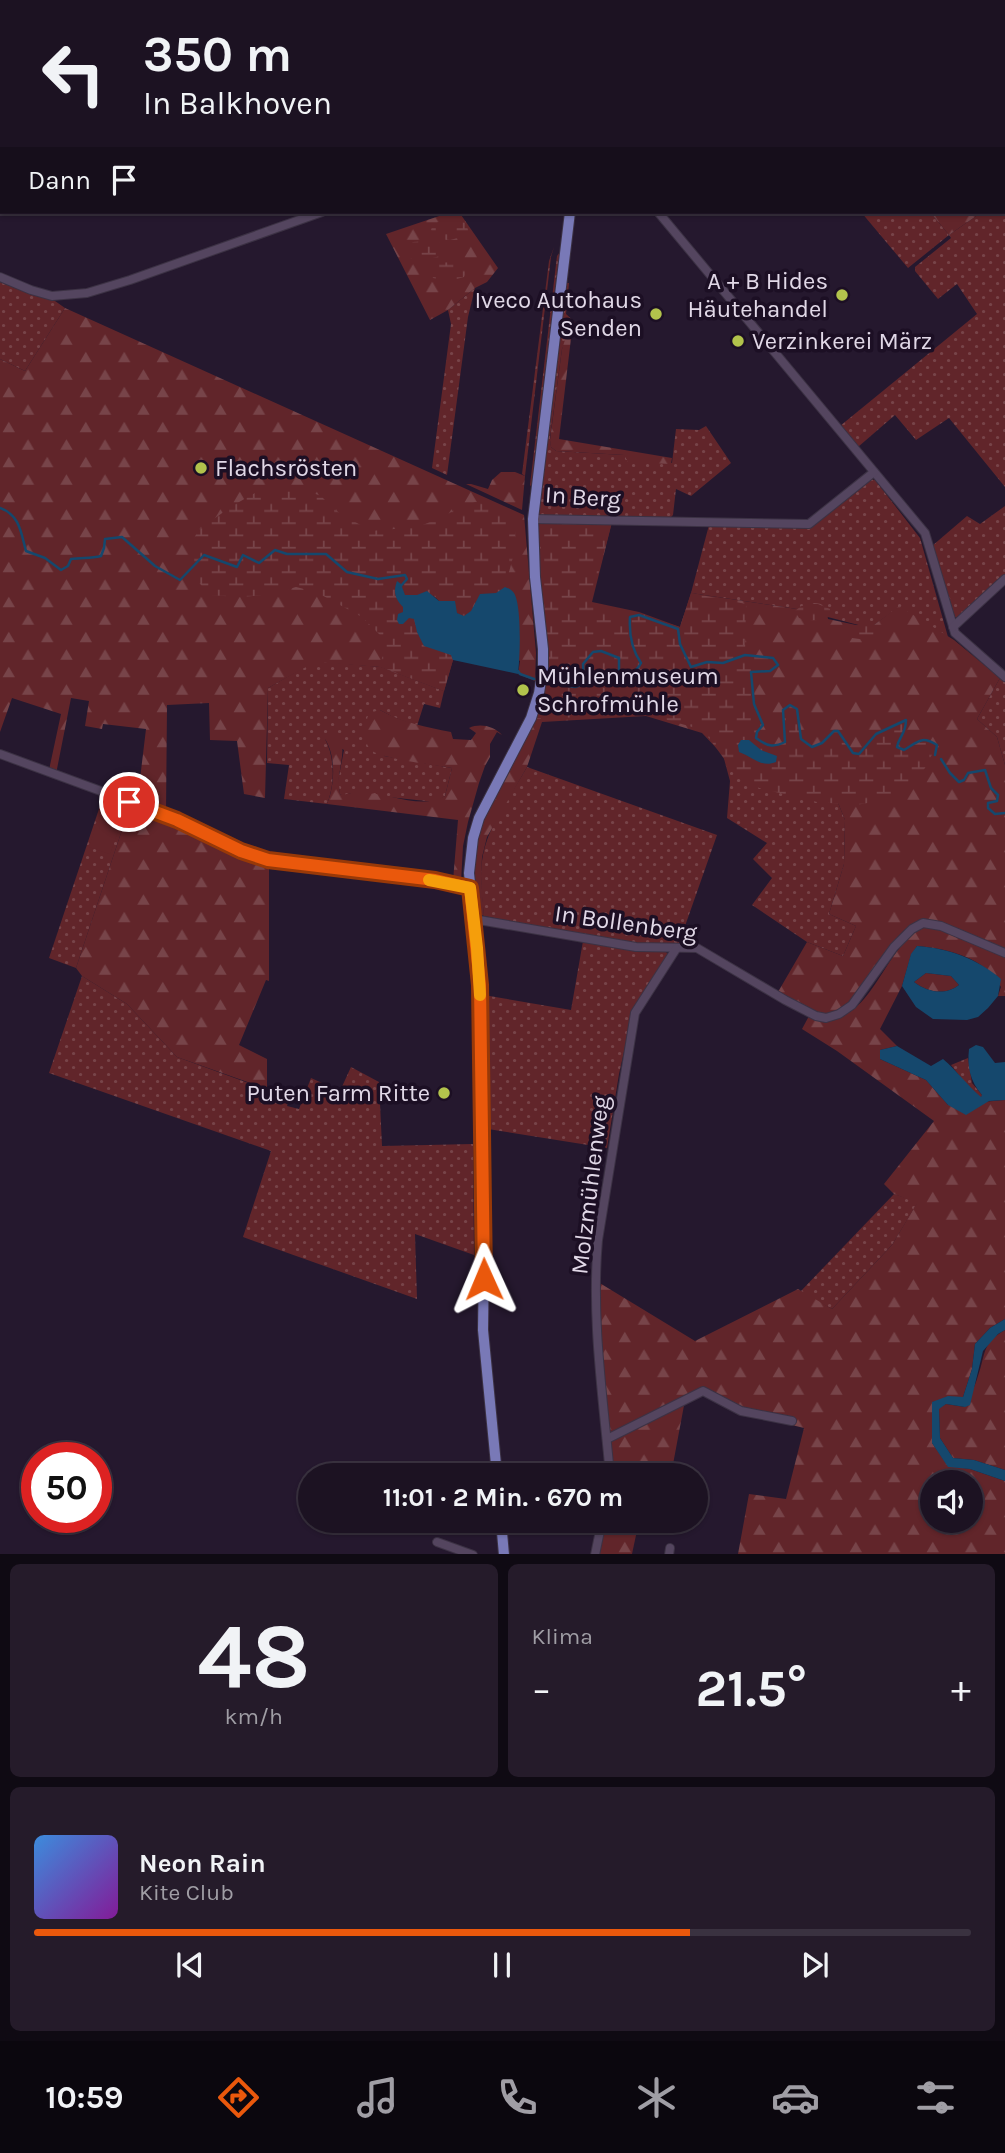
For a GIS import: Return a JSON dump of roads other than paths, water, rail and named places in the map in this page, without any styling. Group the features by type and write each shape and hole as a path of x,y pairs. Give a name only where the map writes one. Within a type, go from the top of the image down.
{"main road":[{"name":"In Berg","path":"533,519 570,214"},
{"path":"496,1463 483,1330 480,985 469,873 473,838 479,818 531,718 539,693 543,649 535,578 533,519"},
{"path":"502,1533 504,1554"}],"street":[{"path":"0,277 52,296 86,293 316,214"},
{"path":"660,214 925,533 959,639 1005,677"},
{"name":"In Berg","path":"533,519 809,524 874,472"},
{"path":"953,627 1005,579"},
{"path":"0,754 177,820 241,851 268,860 435,880 470,888"},
{"name":"In Bollenberg","path":"473,919 636,947 697,948 785,1000 826,1018 839,1014 852,1004 894,947 907,933 923,923 942,926 1005,953"},
{"name":"Molzmühlenweg","path":"609,1463 599,1354 596,1286 598,1240 635,1013 676,949"},
{"path":"607,1439 703,1391 741,1411 792,1421"},
{"path":"595,1554 600,1533"},
{"path":"437,1542 470,1554"}],"water":[{"path":"397,581 405,595 417,595 427,591 439,601 455,601 457,613 464,616 471,611 480,594 496,593 505,587 511,590 517,600 519,620 518,674 453,660 451,655 424,646 414,619 409,618 403,624 399,624 397,620 403,607 396,595"},
{"path":"741,740 749,740 761,750 777,756 776,762 761,763 739,752 738,745"},
{"path":"917,946 929,947 972,960 1001,979 998,996 978,1017 967,1020 933,1019 916,1007 902,986 911,954","holes":["926,973 951,976 959,985 942,992 930,990 914,982"]},
{"path":"976,1045 983,1047 995,1063 1005,1062 1005,1100 989,1101 966,1115 948,1105 926,1080 880,1059 880,1050 897,1046 931,1066 943,1059 981,1097 972,1079 968,1062 969,1049"},
{"path":"1005,1319 1005,1330 983,1351 970,1405 965,1407 946,1404 939,1409 940,1438 953,1458 974,1460 1005,1470 1005,1481 983,1473 983,1470 948,1467 932,1443 932,1402 948,1396 963,1397 972,1369 975,1344 990,1328"}],"waterway":[{"path":"0,508 16,520 26,551 45,558 61,570 68,566 71,559 101,556 105,539 122,537 155,566 180,580 204,555 237,567 243,555 259,563 275,550 287,554 326,554 347,572 378,579 405,575 407,579 400,587"},
{"path":"546,682 575,687 584,684 583,664 593,652 601,651 619,658 619,673 634,671 641,663 632,641 630,617 639,615 678,629 680,644 691,667 707,662 723,663 745,655 773,658 778,665 770,671 751,672 754,704 763,725 756,738 763,743 777,745 785,742 783,710 790,705 797,709 801,739 812,747 838,731 853,753 859,754 876,734 906,720 897,747 904,750 927,740 937,745 935,755"},
{"path":"518,671 534,679"},
{"path":"941,759 959,782 964,780 968,773 985,770 991,788 998,795 997,801 988,803 988,808 995,814 1005,813"}],"place":[{"name":"A + B Hides Häutehandel","path":"842,295"},
{"name":"Iveco Autohaus Senden","path":"656,314"},
{"name":"Verzinkerei März","path":"738,341"},
{"name":"Flachsrösten","path":"201,468"},
{"name":"Mühlenmuseum Schrofmühle","path":"523,690"},
{"name":"Puten Farm Ritte","path":"444,1093"}]}
